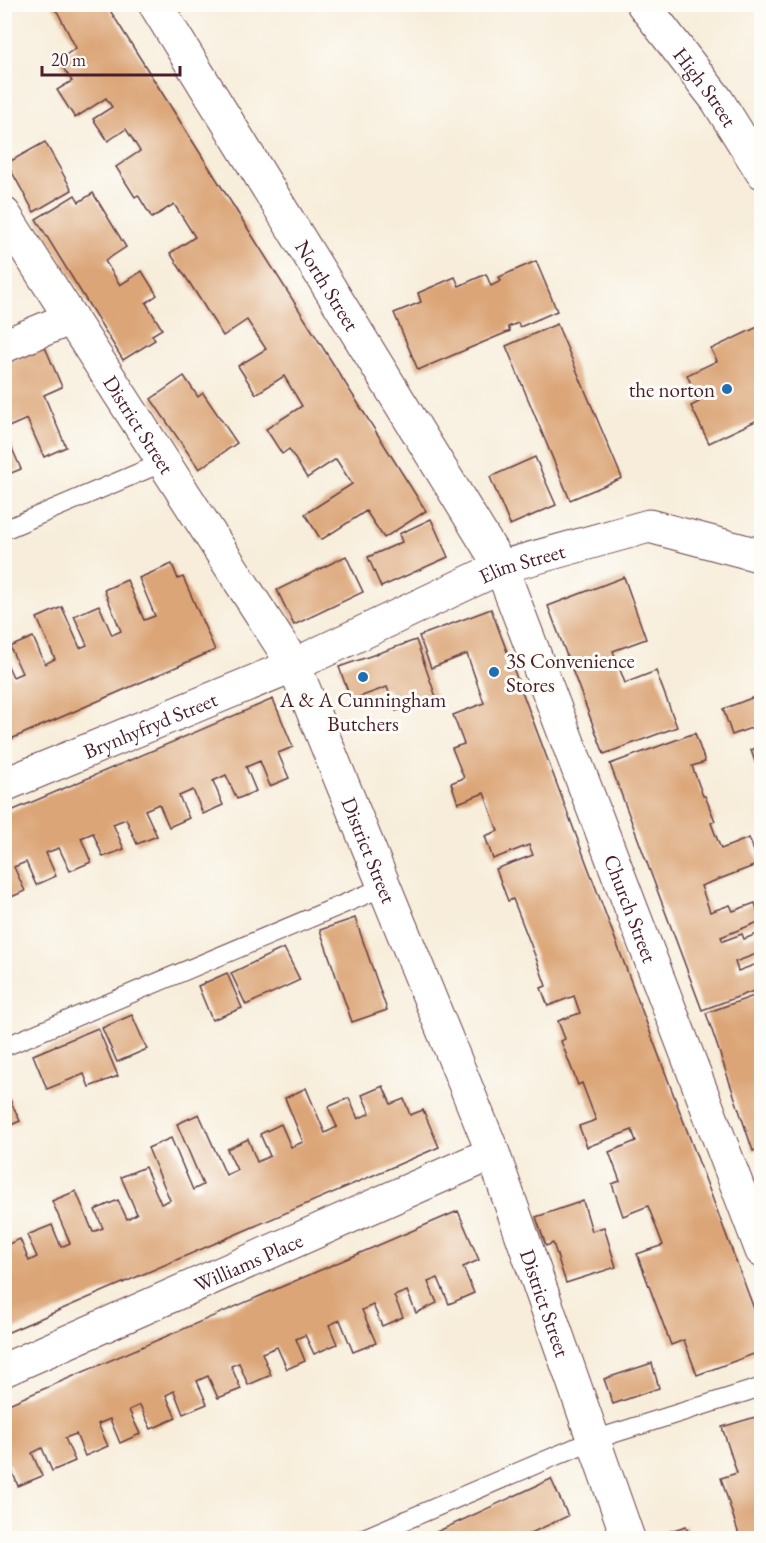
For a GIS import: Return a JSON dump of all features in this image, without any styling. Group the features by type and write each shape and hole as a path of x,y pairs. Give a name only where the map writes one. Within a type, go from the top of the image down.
{"street":[{"name":"North Street","path":"155,4 501,567"},
{"name":"High Street","path":"643,4 717,100 762,172"},
{"name":"District Street","path":"4,214 294,665 493,1153 628,1539"},
{"path":"4,346 71,318"},
{"name":"Elim Street","path":"294,665 501,567 650,526 762,556"},
{"name":"Church Street","path":"501,567 762,1251"},
{"name":"Brynhyfryd Street","path":"4,785 294,665"},
{"name":"Williams Place","path":"4,1370 493,1153"}],"lane":[{"path":"4,530 164,462"},
{"path":"4,1047 384,887"},
{"path":"364,1539 593,1440 762,1387"}],"building":[{"path":"50,4 106,4 426,511 384,538 366,511 321,540 305,514 352,484 336,459 307,478 289,449 282,454 266,429 302,406 284,376 256,394 238,366 266,349 247,320 223,336 170,253 195,237 174,204 152,218 138,195 135,197 116,167 140,151 126,129 108,141 93,119 112,107 106,98 75,118 57,90 72,81 58,60 76,48 58,13"},
{"path":"45,142 72,190 34,212 7,163"},
{"path":"93,193 126,247 105,261 120,285 142,271 157,295 146,303 162,329 152,335 155,340 123,360 36,219 75,195 79,202"},
{"path":"536,261 557,311 520,327 518,323 508,327 510,331 418,370 394,313 421,302 418,293 455,277 459,286 486,274 491,286 501,281 499,277"},
{"path":"557,324 622,478 570,500 506,346"},
{"name":"the norton","path":"762,325 762,418 709,443 691,406 699,402 687,375 717,361 711,349"},
{"path":"45,347 62,387 44,395 66,447 44,457 27,419 4,429 4,364"},
{"path":"184,376 198,397 203,393 237,443 199,469 151,399"},
{"path":"4,430 21,469 4,476"},
{"path":"535,457 556,505 510,525 490,477"},
{"path":"431,519 448,557 381,587 368,557 402,542 399,534"},
{"path":"346,556 363,592 294,625 277,590"},
{"path":"172,564 178,579 183,577 215,650 4,742 4,657 13,677 22,673 10,647 33,637 45,664 55,659 37,618 62,607 80,648 87,645 74,616 99,605 112,635 121,631 104,590 127,580 144,620 155,616 139,578"},
{"path":"624,577 646,639 613,651 625,683 656,671 677,727 604,754 548,606"},
{"path":"491,609 762,1330 762,1351 697,1375 684,1340 671,1345 637,1254 663,1245 648,1206 623,1216 612,1184 620,1181 609,1152 636,1141 632,1130 587,1147 579,1126 596,1120 582,1083 578,1085 561,1041 565,1039 558,1021 580,1013 574,996 548,1006 541,988 546,986 536,958 513,899 508,901 496,869 533,855 529,845 493,859 485,836 498,831 484,793 458,803 451,783 464,778 452,748 464,744 453,715 484,703 467,654 431,668 419,636"},
{"path":"416,640 436,697 396,711 387,687 351,700 339,667"},
{"path":"762,694 762,724 732,735 723,709"},
{"path":"273,699 293,747 278,753 289,778 270,786 260,761 246,767 256,791 237,799 226,775 213,781 223,805 203,814 193,790 179,796 189,818 169,827 159,804 145,810 157,836 137,844 126,819 113,824 124,849 103,857 93,833 81,838 91,862 70,871 59,848 46,853 56,876 36,885 26,862 14,867 25,891 4,900 4,814"},
{"path":"695,733 705,762 692,766 715,821 711,823 721,849 749,838 759,864 701,886 710,912 730,905 733,911 755,903 761,921 721,937 723,941 742,934 744,939 762,932 762,952 735,962 738,971 762,962 762,988 702,1010 610,764"},
{"path":"762,746 762,773 759,774 751,750"},
{"path":"355,918 387,1010 352,1022 320,930"},
{"path":"284,948 300,980 246,1005 231,973"},
{"path":"227,973 242,1008 212,1020 198,986"},
{"path":"762,993 762,1148 753,1151 706,1013"},
{"path":"132,1015 147,1049 117,1062 102,1028"},
{"path":"98,1028 118,1076 89,1087 84,1074 47,1089 33,1055"},
{"path":"383,1086 391,1104 404,1099 410,1115 423,1110 439,1147 4,1334 4,1246 20,1239 29,1261 37,1257 27,1235 52,1225 61,1247 70,1243 52,1201 76,1191 93,1232 103,1228 95,1210 118,1200 127,1219 137,1214 121,1177 145,1167 161,1204 170,1200 148,1148 171,1138 193,1190 203,1185 177,1124 199,1114 226,1175 237,1170 227,1149 248,1139 257,1162 270,1156 260,1134 281,1124 291,1147 303,1142 285,1098 306,1088 325,1133 337,1127 328,1107 349,1098 358,1119 370,1113 362,1095"},
{"path":"4,1087 20,1121 4,1128"},
{"path":"583,1201 592,1231 604,1227 616,1267 566,1283 553,1243 546,1246 536,1217"},
{"path":"458,1211 479,1260 463,1267 474,1293 449,1304 438,1278 428,1282 437,1303 416,1313 407,1291 394,1296 403,1317 382,1326 373,1305 362,1310 376,1343 353,1352 340,1320 329,1325 337,1344 314,1354 305,1335 296,1339 305,1361 287,1369 277,1347 262,1353 271,1375 248,1385 239,1363 231,1366 241,1389 218,1398 208,1376 197,1381 207,1404 183,1414 174,1391 166,1395 176,1418 151,1429 140,1405 129,1410 140,1434 120,1443 110,1419 98,1424 108,1446 85,1456 76,1434 65,1438 75,1461 52,1471 42,1448 32,1453 42,1476 18,1486 9,1463 4,1464 4,1406"},
{"path":"652,1363 659,1388 613,1404 604,1379"},
{"path":"762,1415 762,1538 740,1538 721,1478 737,1473 722,1427"},
{"path":"551,1479 568,1516 520,1538 431,1538 430,1535"},
{"path":"686,1526 690,1538 649,1538"}],"place":[{"name":"the norton","path":"727,389"},
{"name":"3S Convenience Stores","path":"494,672"},
{"name":"A & A Cunningham Butchers","path":"363,677"}]}
